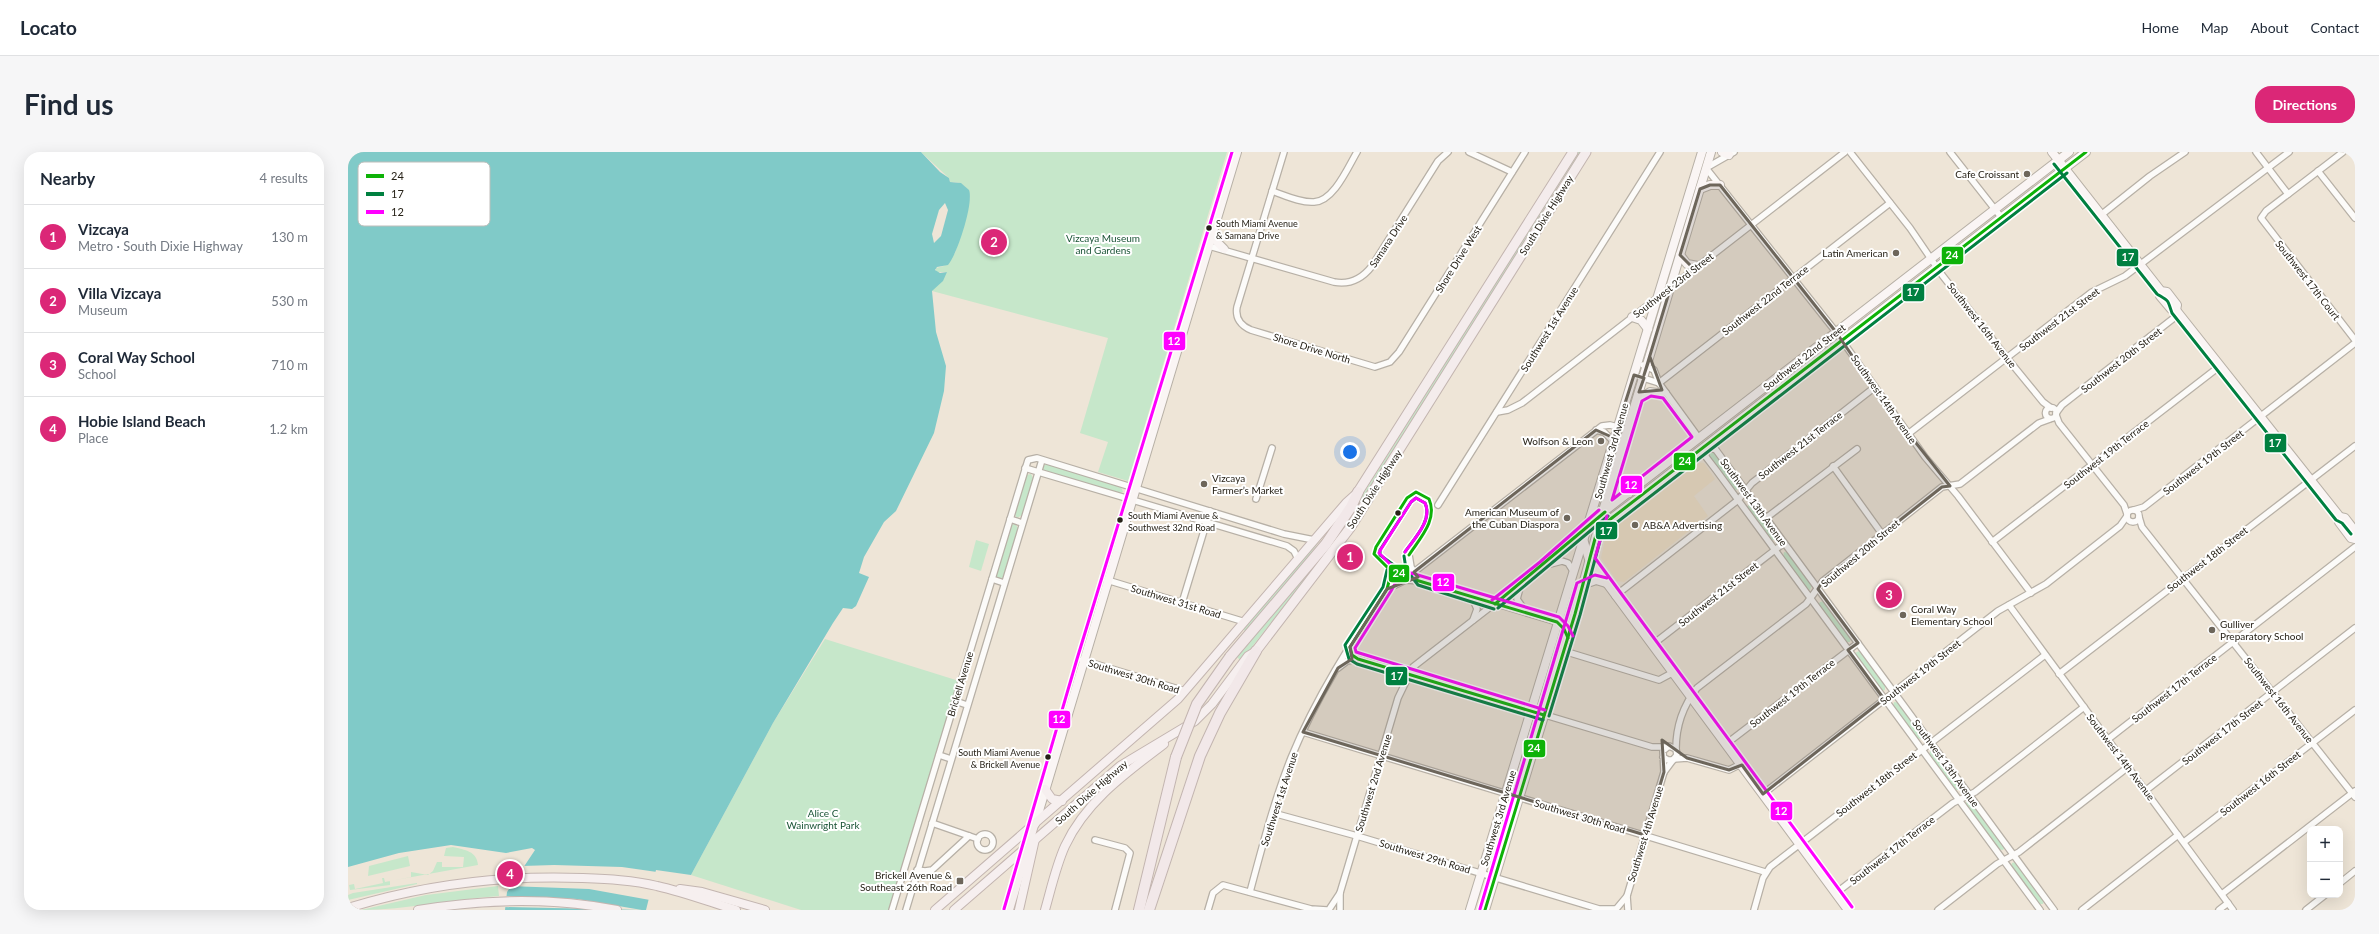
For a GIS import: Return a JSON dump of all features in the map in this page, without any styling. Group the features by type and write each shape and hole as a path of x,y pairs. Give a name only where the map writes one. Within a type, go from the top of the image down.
{"highway":[{"name":"South Dixie Highway","path":"1358,492 1573,152"},
{"name":"South Dixie Highway","path":"1256,651 1350,528 1586,152"},
{"path":"1139,910 1176,757 1197,704 1230,657 1326,544 1351,507 1358,492"},
{"path":"1149,910 1200,756 1220,713 1256,651"}],"main road":[{"path":"1009,910 1082,660 1237,152"},
{"name":"Southwest 3rd Avenue","path":"1470,910 1702,152"},
{"name":"Southwest 3rd Avenue","path":"1485,910 1568,638 1602,514 1712,152"},
{"path":"2052,152 2161,291 2166,292 2177,305 2178,312 2340,518 2339,522 2351,538 2355,539"},
{"name":"Southwest 22nd Street","path":"1588,526 1629,492 2070,152"},
{"name":"Southwest 22nd Street","path":"1596,535 1608,522 1705,446 2086,152"},
{"path":"1697,166 1706,168"},
{"path":"1700,189 1710,185 1720,185"},
{"path":"1212,237 1224,249"},
{"path":"1680,255 1687,264 1698,266"},
{"path":"1632,317 1641,320 1648,329"},
{"path":"1613,479 1618,488 1629,492"},
{"name":"South Dixie Highway","path":"1035,824 1185,692 1346,503 1358,492"},
{"path":"2340,518 2345,518 2355,531"},
{"path":"1583,538 1589,559 1615,596 1672,673 1691,696 1848,910"},
{"path":"1582,585 1596,580 1606,583"},
{"path":"1558,622 1564,629 1568,638"},
{"name":"South Dixie Highway","path":"1035,840 1120,766 1177,733 1207,709 1248,656 1256,651"},
{"path":"1045,910 1063,851 1084,814 1110,787 1177,733"},
{"path":"1045,789 1052,799 1062,801"},
{"path":"1019,910 1035,840 1035,824"},
{"path":"935,910 1035,824"},
{"path":"954,910 1035,840"},
{"path":"1009,862 1017,865 1019,873"},
{"path":"348,908 414,891 498,880 576,878 702,892 765,910"},
{"path":"658,886 736,910"},
{"path":"418,910 499,901 565,903 617,910"}],"street":[{"path":"1252,258 1284,152"},
{"path":"1272,192 1309,202 1320,200 1332,191 1357,152"},
{"name":"Samana Drive","path":"1209,246 1224,249 1334,282 1350,282 1360,278 1372,266 1438,162 1448,152"},
{"path":"1469,152 1512,172"},
{"name":"Shore Drive West","path":"1387,364 1399,352 1525,152"},
{"name":"Southwest 1st Avenue","path":"1438,505 1660,152"},
{"name":"Southwest 23rd Street","path":"1497,412 1508,410 1522,403 1845,152"},
{"name":"Southwest 16th Avenue","path":"1850,152 1932,258 1937,267 2053,414"},
{"path":"1950,152 2001,217"},
{"path":"2101,215 2150,176 2185,152"},
{"path":"2256,152 2288,194 2343,152"},
{"name":"Southwest 21st Street","path":"1908,434 2092,292 2120,279 2140,265 2289,152"},
{"path":"1706,168 1728,153"},
{"name":"Southwest 14th Avenue","path":"1706,168 1836,332 1908,434 1950,486 2030,593"},
{"path":"2318,171 2355,218"},
{"name":"Southwest 17th Court","path":"2288,194 2266,211 2262,220 2355,341"},
{"name":"Southwest 22nd Terrace","path":"1659,383 1890,203"},
{"name":"Shore Drive North","path":"1252,258 1236,311 1240,322 1251,330 1372,366 1387,364"},
{"name":"Southwest 20th Street","path":"1691,696 1697,688 1811,599 1823,581 1882,534 1942,487 1960,484 2039,423 2053,414 2062,405 2178,312"},
{"name":"Southwest 19th Street","path":"1762,794 1884,699 2009,605 2046,584 2120,526 2127,515 2133,510 2144,507 2355,341"},
{"path":"1637,363 1654,370 1659,383 1699,438"},
{"name":"Southwest 19th Terrace","path":"1992,542 2220,366"},
{"path":"1634,375 1659,383"},
{"name":"Southwest 21st Terrace","path":"1615,596 1738,500 1752,483 1875,387"},
{"path":"1638,398 1650,391 1666,393"},
{"name":"Southwest 16th Avenue","path":"2043,403 2045,413"},
{"path":"2045,413 2053,414 2124,505 2127,515"},
{"name":"Southwest 20th Street","path":"2039,423 2045,413"},
{"path":"1414,572 1596,430 1606,426 1628,430"},
{"path":"1596,430 1604,432 1614,441"},
{"name":"Southwest 13th Avenue","path":"2040,910 1706,457 1705,446 1716,450 2014,855 2051,909"},
{"name":"Southwest 18th Street","path":"2059,674 2355,446"},
{"path":"1256,499 1272,448"},
{"path":"1766,518 1857,449"},
{"name":"Brickell Avenue","path":"892,910 1025,468 1030,459 1042,460 906,910"},
{"path":"1042,460 1290,535 1314,540"},
{"path":"1833,466 1882,534"},
{"path":"1025,468 1287,546 1294,551 1298,559"},
{"path":"2124,505 2133,510 2139,517"},
{"name":"Southwest 19th Street","path":"2120,526 2132,522 2139,517 2144,507"},
{"path":"1182,603 1210,511"},
{"name":"Southwest 16th Avenue","path":"2127,515 2132,522 2142,528 2183,578 2354,794"},
{"name":"Southwest 16th Avenue","path":"2139,517 2142,528"},
{"path":"1010,519 1022,523"},
{"name":"Southwest 22nd Street","path":"1408,674 1413,667 1495,604 1588,526"},
{"name":"Southwest 21st Street","path":"1652,645 1784,543"},
{"name":"Southwest 17th Terrace","path":"2107,740 2355,547"},
{"path":"1408,555 1410,567 1421,581"},
{"name":"Southwest 22nd Street","path":"1542,566 1562,561 1568,563 1573,571"},
{"name":"Southwest 1st Avenue","path":"1250,892 1284,777 1303,732 1350,647 1387,589 1391,580 1392,570"},
{"path":"992,579 1004,583"},
{"name":"Southwest 31st Road","path":"1107,580 1245,622"},
{"path":"1387,589 1399,582 1411,580 1421,581 1558,622"},
{"path":"1522,582 1518,591 1518,599 1526,613"},
{"path":"1472,597 1476,608 1473,620"},
{"name":"Southwest 14th Avenue","path":"2009,605 2233,910"},
{"name":"Southwest 17th Street","path":"2145,791 2355,628"},
{"name":"Southwest 19th Terrace","path":"1726,744 1858,643"},
{"path":"1350,647 1352,655 1358,659 1652,747 1666,747 1676,750 1686,758 1729,770 1741,764"},
{"path":"1564,651 1659,680 1672,673"},
{"name":"Southwest 18th Street","path":"1766,872 1799,844 2045,656"},
{"path":"1338,668 1347,661 1358,659"},
{"name":"Southwest 30th Road","path":"1082,660 1185,692"},
{"name":"Southwest 2nd Avenue","path":"1339,910 1340,893 1398,698 1408,674"},
{"path":"1676,750 1677,731 1685,705 1691,696"},
{"path":"955,702 967,705"},
{"name":"Southwest 17th Terrace","path":"1836,893 1959,800 1969,795 2084,707"},
{"name":"Southwest 16th Street","path":"2184,842 2355,710"},
{"path":"1663,756 1666,747 1677,731"},
{"name":"Southwest 30th Road","path":"1303,732 1766,872"},
{"path":"1652,747 1668,760 1686,758"},
{"name":"Southwest 4th Avenue","path":"1664,772 1674,760 1676,750"},
{"path":"939,756 951,759"},
{"name":"Southwest 4th Avenue","path":"1628,910 1627,896 1664,772 1663,756"},
{"path":"1938,910 2003,861 2014,855 2128,768"},
{"path":"2222,894 2354,794"},
{"name":"Southwest 29th Road","path":"1273,813 1482,873 1599,910 1616,909 1622,907 1628,910"},
{"path":"932,823 978,840"},
{"path":"2082,910 2178,835"},
{"path":"917,870 930,871 969,836"},
{"path":"1095,840 1125,848 1130,853 1115,910"},
{"path":"1754,910 1766,872"},
{"path":"2343,881 2355,872"},
{"path":"1208,910 1213,892 1219,886 1227,885 1311,910 1339,910"},
{"name":"Southwest 2nd Avenue","path":"1328,909 1340,893"},
{"name":"Southwest 4th Avenue","path":"1616,909 1627,896"},
{"path":"2306,910 2321,898"},
{"path":"2219,910 2228,903"}],"highlighted area":[{"path":"1710,185 1720,185 1836,332 1883,401 1950,486 1942,487 1823,581 1818,589 1858,643 1848,650 1884,699 1763,794 1742,765 1729,770 1687,758 1662,740 1664,772 1645,835 1303,732 1338,668 1352,659 1350,647 1387,589 1418,577 1414,572 1596,430 1614,438 1634,375 1644,378 1639,392 1662,390 1650,357 1644,375 1671,286 1694,269 1680,255 1700,189"}],"shaded area":[{"path":"1695,462 1704,463 1715,479 1694,496 1708,516 1624,582 1617,581 1601,558 1607,531"}],"green space":[{"name":"Vizcaya Museum and Gardens","path":"921,152 1227,152 1128,481 1098,472 1108,442 1080,433 1108,338 932,291 947,272 936,272 936,268 944,266 955,253 970,197 967,189 963,185 960,183 950,182 949,178"},
{"path":"1578,152 1581,152 1346,526 1241,661 1237,657 1349,517"},
{"path":"1708,450 1713,451 1738,485 1737,490 1732,489 1708,454"},
{"path":"1046,464 1121,487 1123,492 1119,493 1044,470 1042,468"},
{"path":"1031,474 1033,478 1022,515 1017,518 1014,513 1026,475"},
{"path":"1752,503 1776,535 1775,540 1770,540 1745,508"},
{"path":"1015,524 1018,528 1003,577 1000,579 997,578 996,575 1011,525"},
{"path":"1321,539 1308,557 1245,631 1243,629"},
{"path":"976,540 989,544 981,571 969,567"},
{"path":"1784,552 1789,553 1812,585 1810,590 1807,590 1783,558"},
{"path":"1824,601 1851,637 1850,642 1845,642 1818,605 1820,602"},
{"name":"Alice C Wainwright Park","path":"825,639 959,681 889,910 801,910 691,875 773,723"},
{"path":"1859,651 1885,684 1885,690 1882,691 1856,656 1855,653"},
{"path":"1894,702 1900,703 1922,734 1921,739 1916,738 1893,707"},
{"path":"1933,750 1960,786 1958,790 1954,790 1929,756 1930,751"},
{"path":"1967,801 1972,801 2005,847 2003,850 1997,849 1965,806"},
{"path":"453,847 466,850 473,854 477,860 478,865 429,874 433,871 437,862 442,862 442,867 463,867 464,857 444,856 446,848"},
{"path":"408,856 410,866 368,876 369,866"},
{"path":"2015,862 2044,899 2043,904 2038,904 2011,868 2012,863"},
{"path":"411,872 425,875 394,880 411,877"},
{"path":"382,878 384,878 385,882 390,881 390,885 350,890 349,885 354,884 355,889 383,883"},
{"path":"417,883 348,900 348,895 353,893"},
{"path":"498,886 499,896 378,910 361,910 426,895"}],"water":[{"path":"348,152 921,152 940,172 949,178 950,182 961,183 969,190 970,197 967,217 956,251 948,265 937,267 935,270 940,273 947,272 943,281 932,291 936,332 946,366 944,391 934,433 896,511 884,522 864,557 859,573 869,577 856,606 852,609 843,608 833,623 773,723 691,875 656,870 646,910 505,910 507,892 535,850 532,848 506,853 451,845 399,853 348,867"}],"pier":[{"path":"945,203 948,210 941,236 934,243 932,234 939,210"},
{"path":"554,865 622,867 657,872 650,900 589,889 509,886 522,866"},
{"path":"503,896 577,899 642,910 503,907"}],"transit line":[{"name":"12","path":"1004,909 1077,659 1232,152"},
{"name":"24","path":"1485,910 1575,614 1596,535 1608,521 2086,152"},
{"name":"17","path":"2054,164 2157,294 2168,301 2172,313 2336,520 2342,523 2351,534"},
{"name":"17","path":"1549,716 1580,615 1601,537 1607,530 2067,173"},
{"name":"12","path":"1651,396 1663,398 1692,437 1612,500 1642,401 1651,396"},
{"name":"24","path":"1409,555 1423,535 1430,521 1431,514 1429,499 1416,492 1407,498 1376,547 1374,554 1388,568 1409,578 1557,622 1564,629 1568,638"},
{"name":"17","path":"1395,566 1380,555 1380,550 1411,502 1416,498 1425,503 1427,516 1425,523 1405,552"},
{"name":"12","path":"1405,552 1425,523 1427,516 1425,503 1416,498 1411,502 1379,553 1390,564 1411,573 1559,617 1568,626 1573,636"},
{"name":"12","path":"1492,600 1540,562 1599,510"},
{"name":"24","path":"1495,604 1605,512"},
{"name":"12","path":"1607,516 1595,558 1852,907"},
{"name":"17","path":"1498,608 1608,516"},
{"name":"17","path":"1404,556 1406,569 1418,585 1494,609"},
{"name":"17","path":"1387,570 1383,587 1345,645 1349,659 1357,664 1543,720"},
{"name":"24","path":"1392,570 1387,589 1350,647 1352,655 1358,659 1544,715"},
{"name":"12","path":"1397,570 1396,582 1355,648 1356,652 1545,710"},
{"name":"12","path":"1480,909 1577,583 1595,575 1607,578"}],"place":[{"name":"Cafe Croissant","path":"2027,174"},
{"name":"South Miami Avenue & Samana Drive","path":"1209,228"},
{"name":"Villa Vizcaya","path":"994,242"},
{"name":"Latin American","path":"1896,253"},
{"name":"Wolfson & Leon","path":"1601,441"},
{"name":"Vizcaya Farmer’s Market","path":"1204,484"},
{"name":"American Museum of the Cuban Diaspora","path":"1567,518"},
{"name":"South Miami Avenue & Southwest 32nd Road","path":"1120,520"},
{"name":"AB&A Advertising","path":"1635,525"},
{"name":"Vizcaya","path":"1350,557"},
{"name":"Coral Way School","path":"1889,595"},
{"name":"Coral Way Elementary School","path":"1903,615"},
{"name":"Gulliver Preparatory School","path":"2212,630"},
{"name":"South Miami Avenue & Brickell Avenue","path":"1048,757"},
{"name":"Hobie Island Beach","path":"510,874"},
{"name":"Brickell Avenue & Southeast 26th Road","path":"960,881"}]}
